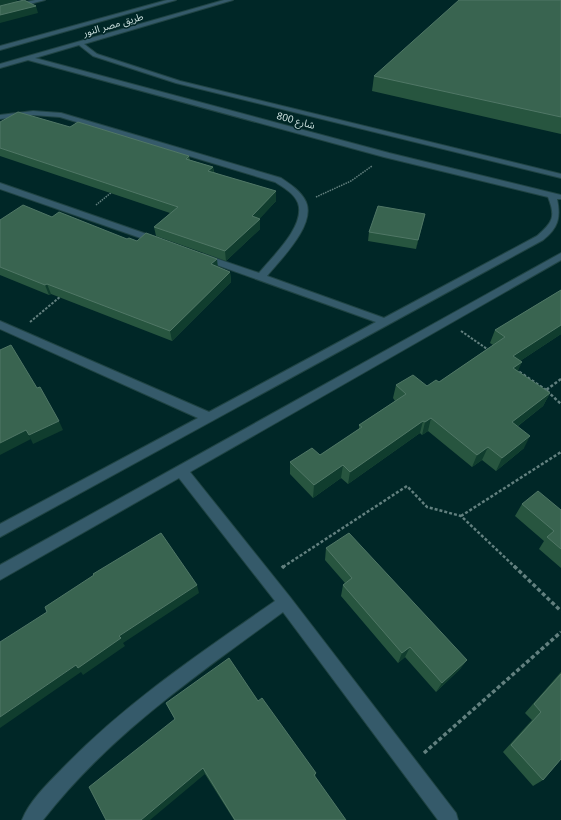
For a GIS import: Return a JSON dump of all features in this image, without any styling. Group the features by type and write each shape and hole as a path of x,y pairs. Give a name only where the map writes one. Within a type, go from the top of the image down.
{"street":[{"path":"0,10 42,0"},
{"name":"طريق مصر النور","path":"0,48 173,0"},
{"name":"طريق مصر النور","path":"0,66 230,0"},
{"name":"شارع 800","path":"80,43 85,49 94,55 178,82 561,176"},
{"name":"شارع 800","path":"27,58 387,155 556,197"},
{"path":"0,117 33,113 60,115 278,180 293,190 302,204 304,218 296,233 260,278"},
{"path":"1,187 166,244"},
{"path":"0,531 540,238 555,225 559,211 556,197"},
{"path":"195,254 385,322"},
{"path":"0,573 561,256"},
{"path":"6,330 209,417"},
{"path":"181,471 267,578 449,820"},
{"path":"31,820 48,796 84,756 122,723 285,602"}],"path":[{"path":"302,204 351,181 387,155"},
{"path":"83,215 114,191"},
{"path":"6,330 65,293"},
{"path":"446,320 496,355"},
{"path":"515,368 546,390 561,404"},
{"path":"546,390 561,379"},
{"path":"460,516 561,452"},
{"path":"267,578 407,486 428,507 460,516 561,611"},
{"path":"408,767 561,632"}],"building":[{"path":"24,0 36,6 0,15 0,6"},
{"path":"459,0 561,0 561,117 374,76"},
{"path":"18,112 70,127 78,122 189,156 186,159 213,167 208,171 276,191 252,216 260,219 225,251 154,227 178,207 0,148 0,122"},
{"path":"23,205 52,217 59,212 127,239 129,238 137,241 146,233 217,259 211,264 230,272 170,331 0,267 0,220"},
{"path":"378,206 425,214 418,240 369,232"},
{"path":"561,290 561,325 513,356 522,362 513,368 550,393 512,422 530,436 502,458 488,447 477,455 431,418 425,422 423,421 350,472 343,465 314,485 290,462 312,448 320,455 362,427 359,425 406,394 396,385 413,375 427,386 436,380 439,382 505,337 495,330"},
{"path":"11,345 37,388 40,387 59,421 29,435 26,430 0,443 0,350"},
{"path":"538,491 561,510 561,549 547,537 554,531 522,504"},
{"path":"161,533 197,585 119,636 121,638 78,668 76,665 0,717 0,642 47,612 45,607 94,575 93,574"},
{"path":"349,533 467,660 442,683 410,647 402,653 343,585 352,578 326,548"},
{"path":"229,658 258,701 262,698 316,773 314,775 346,820 235,820 203,768 141,820 106,820 89,787 175,719 166,703"},
{"path":"561,674 561,759 543,780 511,745 541,712 534,704"}]}
